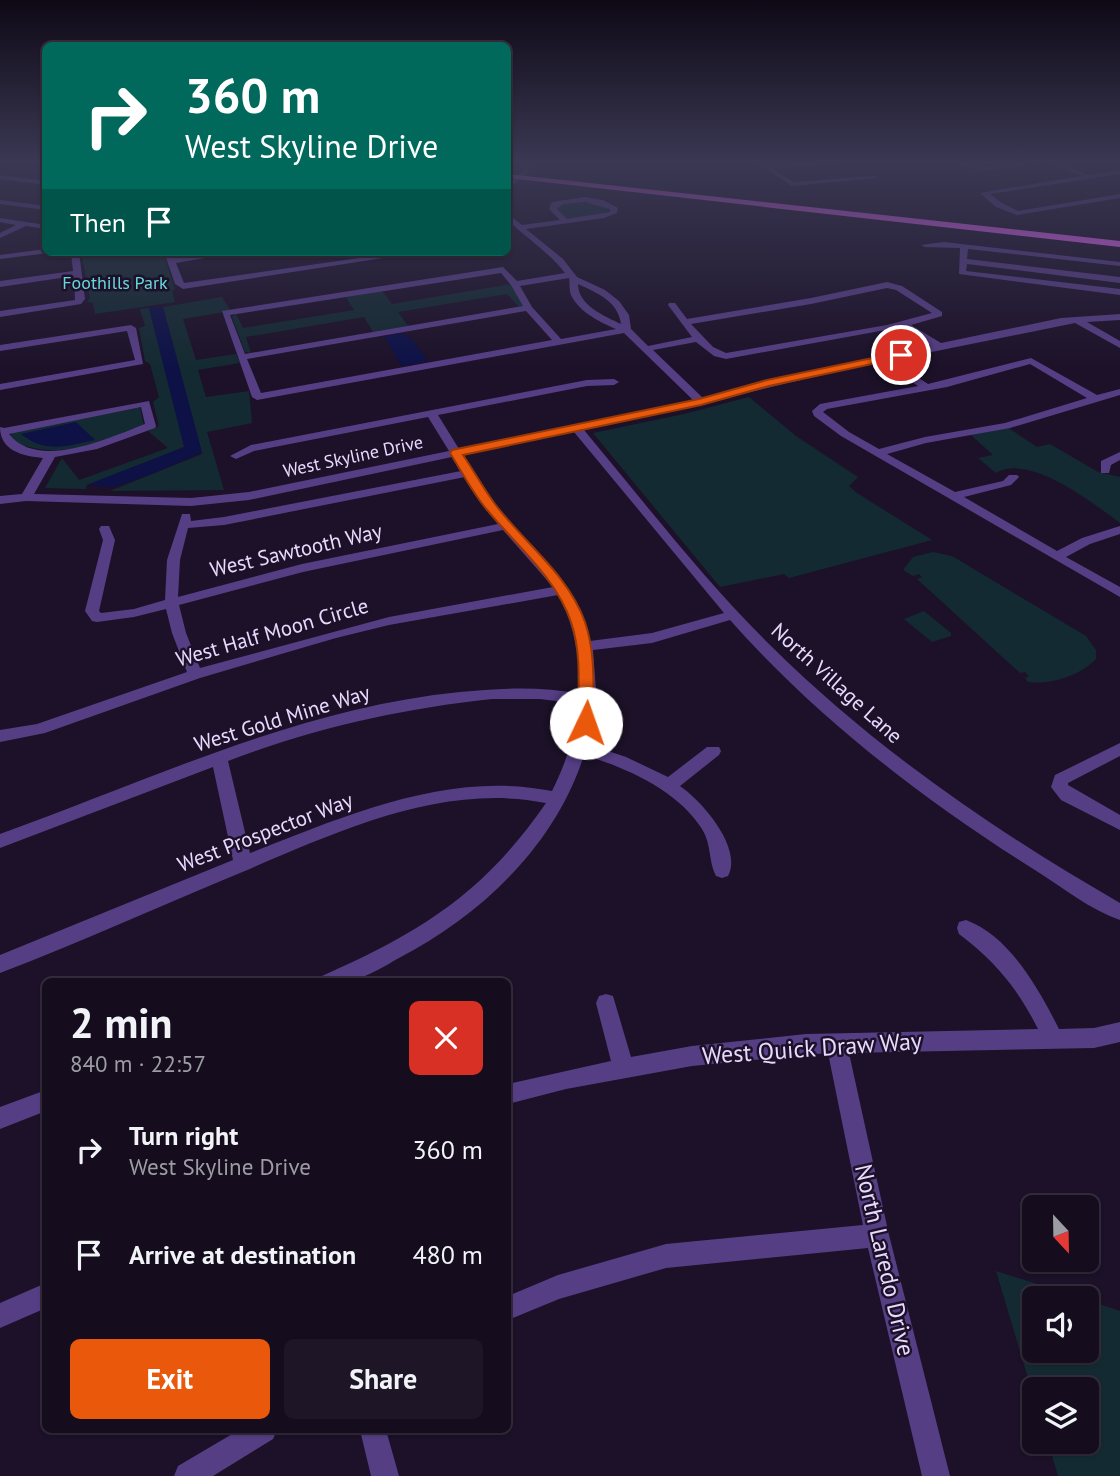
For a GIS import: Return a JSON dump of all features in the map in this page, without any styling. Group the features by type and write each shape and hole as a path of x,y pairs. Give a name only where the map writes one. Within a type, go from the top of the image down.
{"main road":[{"path":"994,230 1120,244"}],"street":[{"path":"522,230 560,261 573,277 602,292 616,303 624,315 626,330"},
{"path":"5,241 14,256"},
{"path":"925,245 1120,264"},
{"path":"964,247 962,272 1120,292"},
{"path":"0,257 42,252"},
{"path":"0,314 78,302 81,299 76,256"},
{"path":"169,257 179,284 183,286 390,256"},
{"path":"962,261 1120,280"},
{"path":"559,342 528,308 515,284 503,270 225,313 257,397 626,330"},
{"path":"0,284 78,273"},
{"path":"515,284 573,277"},
{"path":"573,277 573,290 583,306 626,330 701,402"},
{"path":"672,305 685,321 700,338 722,356 903,324 939,314 893,286 685,321"},
{"path":"242,357 528,308"},
{"name":"West Skyline Drive","path":"0,499 26,497 191,502 249,496 701,402 767,383 1077,320 1120,317"},
{"path":"1077,320 1120,345"},
{"path":"903,324 940,348"},
{"path":"0,348 131,328 140,362 0,387"},
{"path":"646,349 700,338"},
{"path":"885,359 927,388"},
{"path":"1094,398 1031,361 927,388 824,407 817,411 845,434 1120,593"},
{"path":"236,456 251,448 587,383 614,382"},
{"path":"877,453 925,440 1006,426 1120,392"},
{"path":"145,403 151,426 87,449 51,454 28,453 11,446 0,431 145,403"},
{"path":"337,978 403,947 471,901 525,847 558,799 580,748 587,699 584,646 579,624 550,572 506,526 430,413"},
{"name":"North Village Lane","path":"577,428 733,615 797,680 901,766 1014,846 1120,912"},
{"path":"26,497 51,454"},
{"path":"1105,471 1105,463 1120,456"},
{"path":"183,525 224,521 469,473"},
{"path":"951,497 1007,483 1013,477"},
{"path":"191,502 170,570 171,602 184,649 195,674"},
{"name":"West Sawtooth Way","path":"105,529 108,540 92,611 97,618 111,618 302,568 506,526"},
{"path":"1056,557 1086,541 1120,530"},
{"name":"West Half Moon Circle","path":"0,736 39,729 195,674 389,621 562,590"},
{"path":"584,646 652,638 733,615"},
{"name":"West Gold Mine Way","path":"0,841 219,759 351,716 440,697 509,693 587,699"},
{"path":"580,748 640,769 668,786 708,825 719,846 722,871"},
{"path":"1120,749 1060,779 1059,787 1067,795 1120,823"},
{"path":"668,786 713,751"},
{"path":"219,759 243,863"},
{"name":"West Prospector Way","path":"0,964 70,938 243,863 362,819 432,800 502,791 558,799"},
{"path":"966,928 998,951 1018,973 1053,1039"},
{"path":"606,1003 622,1068"},
{"name":"West Quick Draw Way","path":"511,1093 622,1068 754,1048 836,1042 1094,1038 1120,1032"},
{"name":"North Laredo Drive","path":"836,1042 877,1235 936,1476"},
{"path":"0,1118 42,1102"},
{"path":"511,1307 558,1287 666,1256 877,1235"},
{"path":"0,1316 42,1297"},
{"path":"188,1476 259,1433"},
{"path":"374,1433 385,1476"}],"green space":[{"name":"Foothills Park","path":"82,256 164,256 175,289 172,291 175,302 95,314 93,303 87,302 90,298"},
{"path":"512,284 524,307 519,307 507,294 398,312 408,326 373,332 364,317 246,337 251,353 245,352 232,317 236,314 243,328 354,310 346,297 382,291 392,304"},
{"path":"222,297 231,311 183,319 196,360 236,354 240,363 198,370 206,397 249,391 252,423 207,432 224,490 110,491 202,454 163,307"},
{"path":"149,308 185,447 87,485 86,489 45,488 62,458 79,480 168,448 148,431 159,426 153,402 159,397 150,364 145,361 139,328 145,326 140,309"},
{"path":"749,397 796,436 858,477 849,486 857,493 932,540 789,578 784,574 720,587 593,433"},
{"path":"140,407 144,426 80,448 48,450 31,447 13,442 10,433"},
{"path":"1007,427 1037,447 1050,444 1098,472 1120,477 1120,523 1061,483 1026,470 1010,469 996,473 978,458 993,455 971,435"},
{"path":"933,552 952,556 1086,636 1096,650 1096,659 1082,670 1064,678 1028,682 1025,678 1029,676 1025,672 1020,673 917,579 922,577 919,574 913,576 903,570 913,557"},
{"path":"924,611 951,633 951,636 932,642 904,619"},
{"path":"996,1271 1043,1286 1022,1286 1022,1358"},
{"path":"1099,1304 1120,1311 1120,1476 1058,1476 1052,1454 1099,1454 1099,1377 1028,1377 1024,1363 1099,1363"}],"shaded area":[{"path":"163,307 202,452 157,472 113,487 87,485 184,447 149,308"},
{"path":"402,333 413,340 428,361 402,366 384,336"},
{"path":"76,422 95,440 56,447 39,444 21,434"}],"route":[{"path":"586,723 586,657 579,624 572,607 550,572 491,507 456,453 701,402 767,383 901,355"}]}
